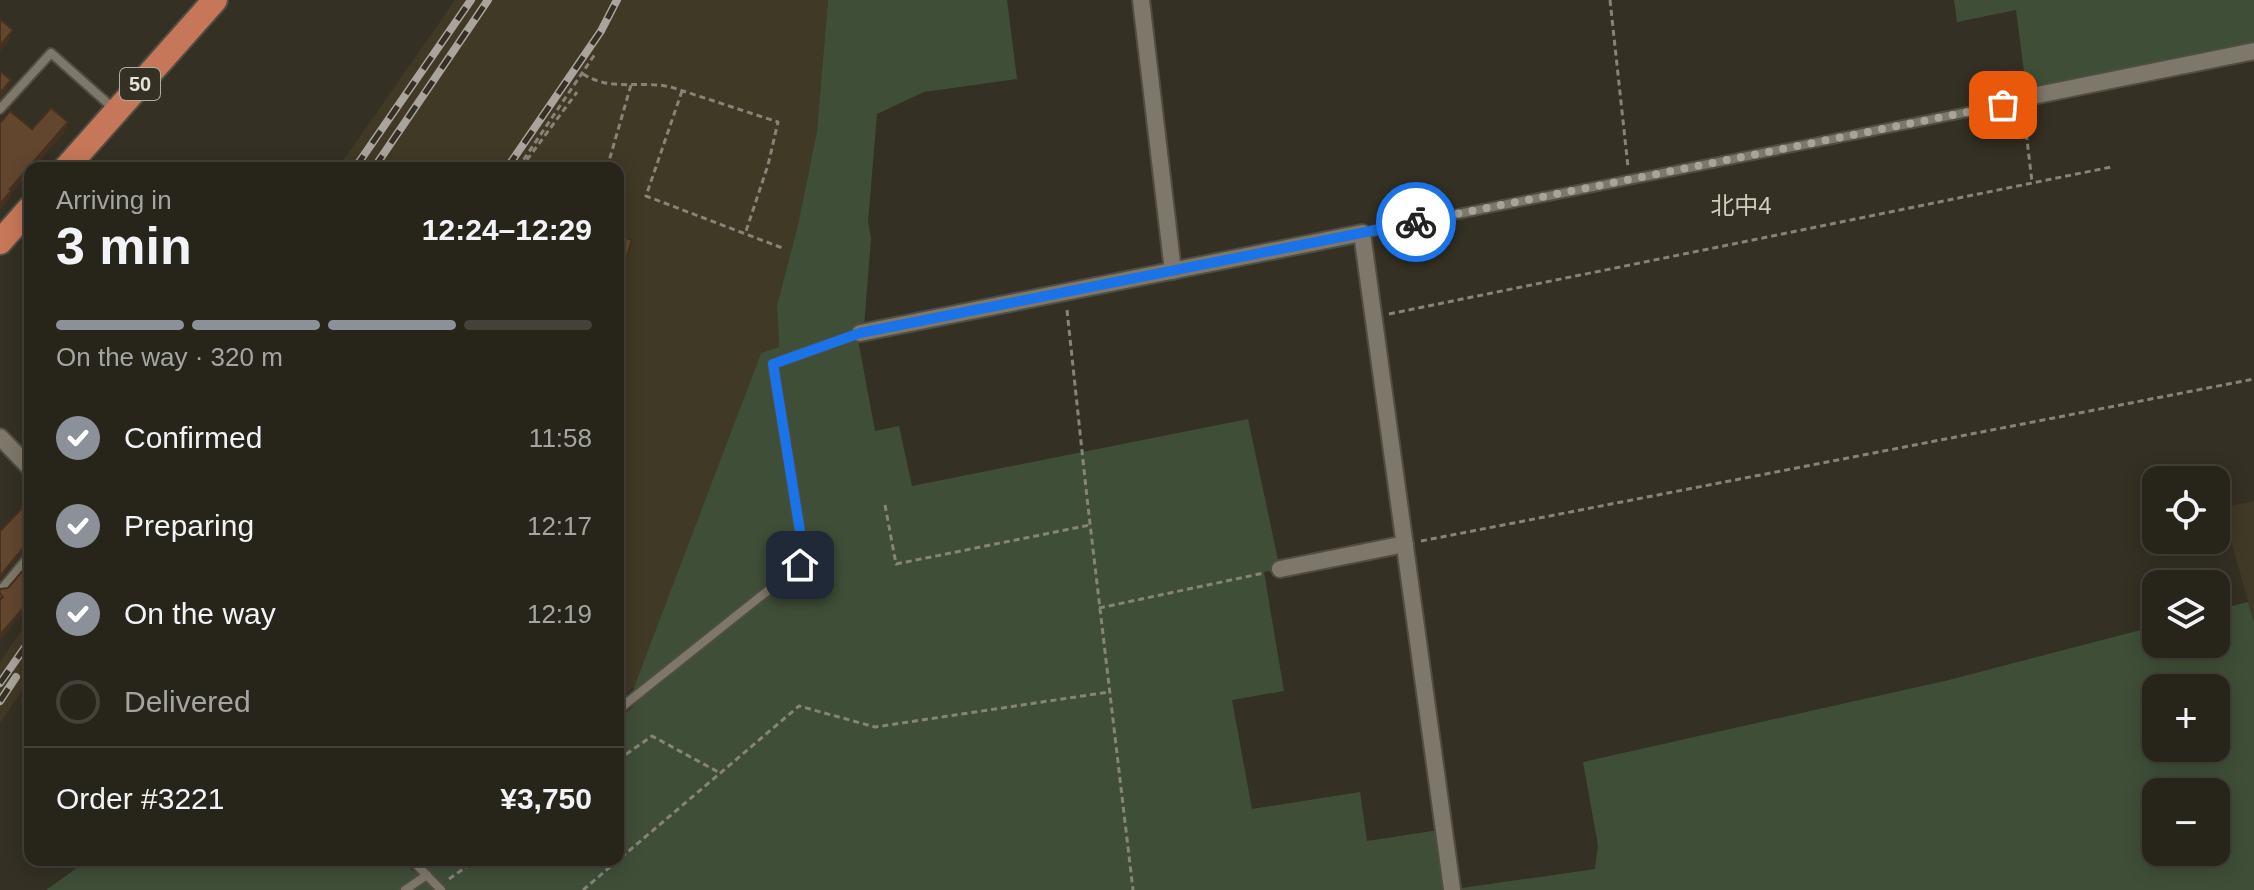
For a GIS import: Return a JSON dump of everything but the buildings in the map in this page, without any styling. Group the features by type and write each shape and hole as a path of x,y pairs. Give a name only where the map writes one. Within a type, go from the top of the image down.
{"main road":[{"name":"50","path":"71,162 215,0"},
{"path":"0,242 24,215"}],"street":[{"path":"1141,0 1173,271"},
{"path":"2023,98 2254,51"},
{"path":"860,333 1362,233 1452,889"},
{"path":"0,437 24,462"},
{"path":"1280,569 1405,544"}],"lane":[{"path":"0,109 51,53 117,111"},
{"path":"1362,233 1988,108 2023,98"},
{"path":"624,705 800,565 803,550 773,364 860,333"},
{"path":"0,591 24,562"},
{"path":"418,866 439,888"},
{"path":"405,890 428,866"}],"path":[{"path":"1610,0 1629,179"},
{"path":"524,162 595,54"},
{"path":"583,74 613,86 659,85 778,122 768,165 745,234"},
{"path":"609,162 631,85"},
{"path":"682,91 646,196 785,249"},
{"path":"524,162 577,92"},
{"path":"2023,98 2032,182"},
{"path":"1373,317 2111,167"},
{"path":"1066,292 1133,890"},
{"path":"1405,544 2254,379"},
{"path":"885,505 896,564 1090,525"},
{"path":"1099,608 1280,569"},
{"path":"624,855 799,706 875,727 1109,692"},
{"path":"624,756 652,736 720,773"},
{"path":"439,888 468,866"},
{"path":"583,890 611,866"}],"shaded area":[{"path":"455,0 828,0 817,131 798,225 777,305 779,347 761,353 634,687 624,695 624,162 342,162"},
{"path":"2254,501 2254,623 2230,537 2230,506"},
{"path":"24,627 24,688 0,723 0,662"}],"green space":[{"path":"828,0 1007,0 1017,79 924,92 877,114 868,222 871,238 864,327 856,329 875,431 899,426 912,486 1248,419 1280,569 1264,572 1284,691 1232,700 1252,809 1360,792 1367,841 1439,830 1448,890 46,890 80,866 408,866 414,872 422,866 624,866 624,714 633,707 634,687 761,353 779,347 777,305 798,225 817,131"},
{"path":"1954,0 2254,0 2254,44 2031,89 2026,87 2016,10 1957,22"},
{"path":"2248,602 2254,623 2254,890 1448,890 1595,869 1598,845 1583,762 1949,680 2142,630 2142,658 2230,658 2230,606"}],"railway":[{"path":"359,162 471,0"},
{"path":"378,162 488,0"},
{"path":"511,162 601,31 617,0"},
{"path":"0,683 24,649"},
{"path":"0,701 16,677"}],"way so far":[{"path":"1416,222 2003,105"}],"district":[{"name":"北中4","path":"1741,206"}],"route":[{"path":"800,565 803,550 773,364 860,333 1416,222"}]}
